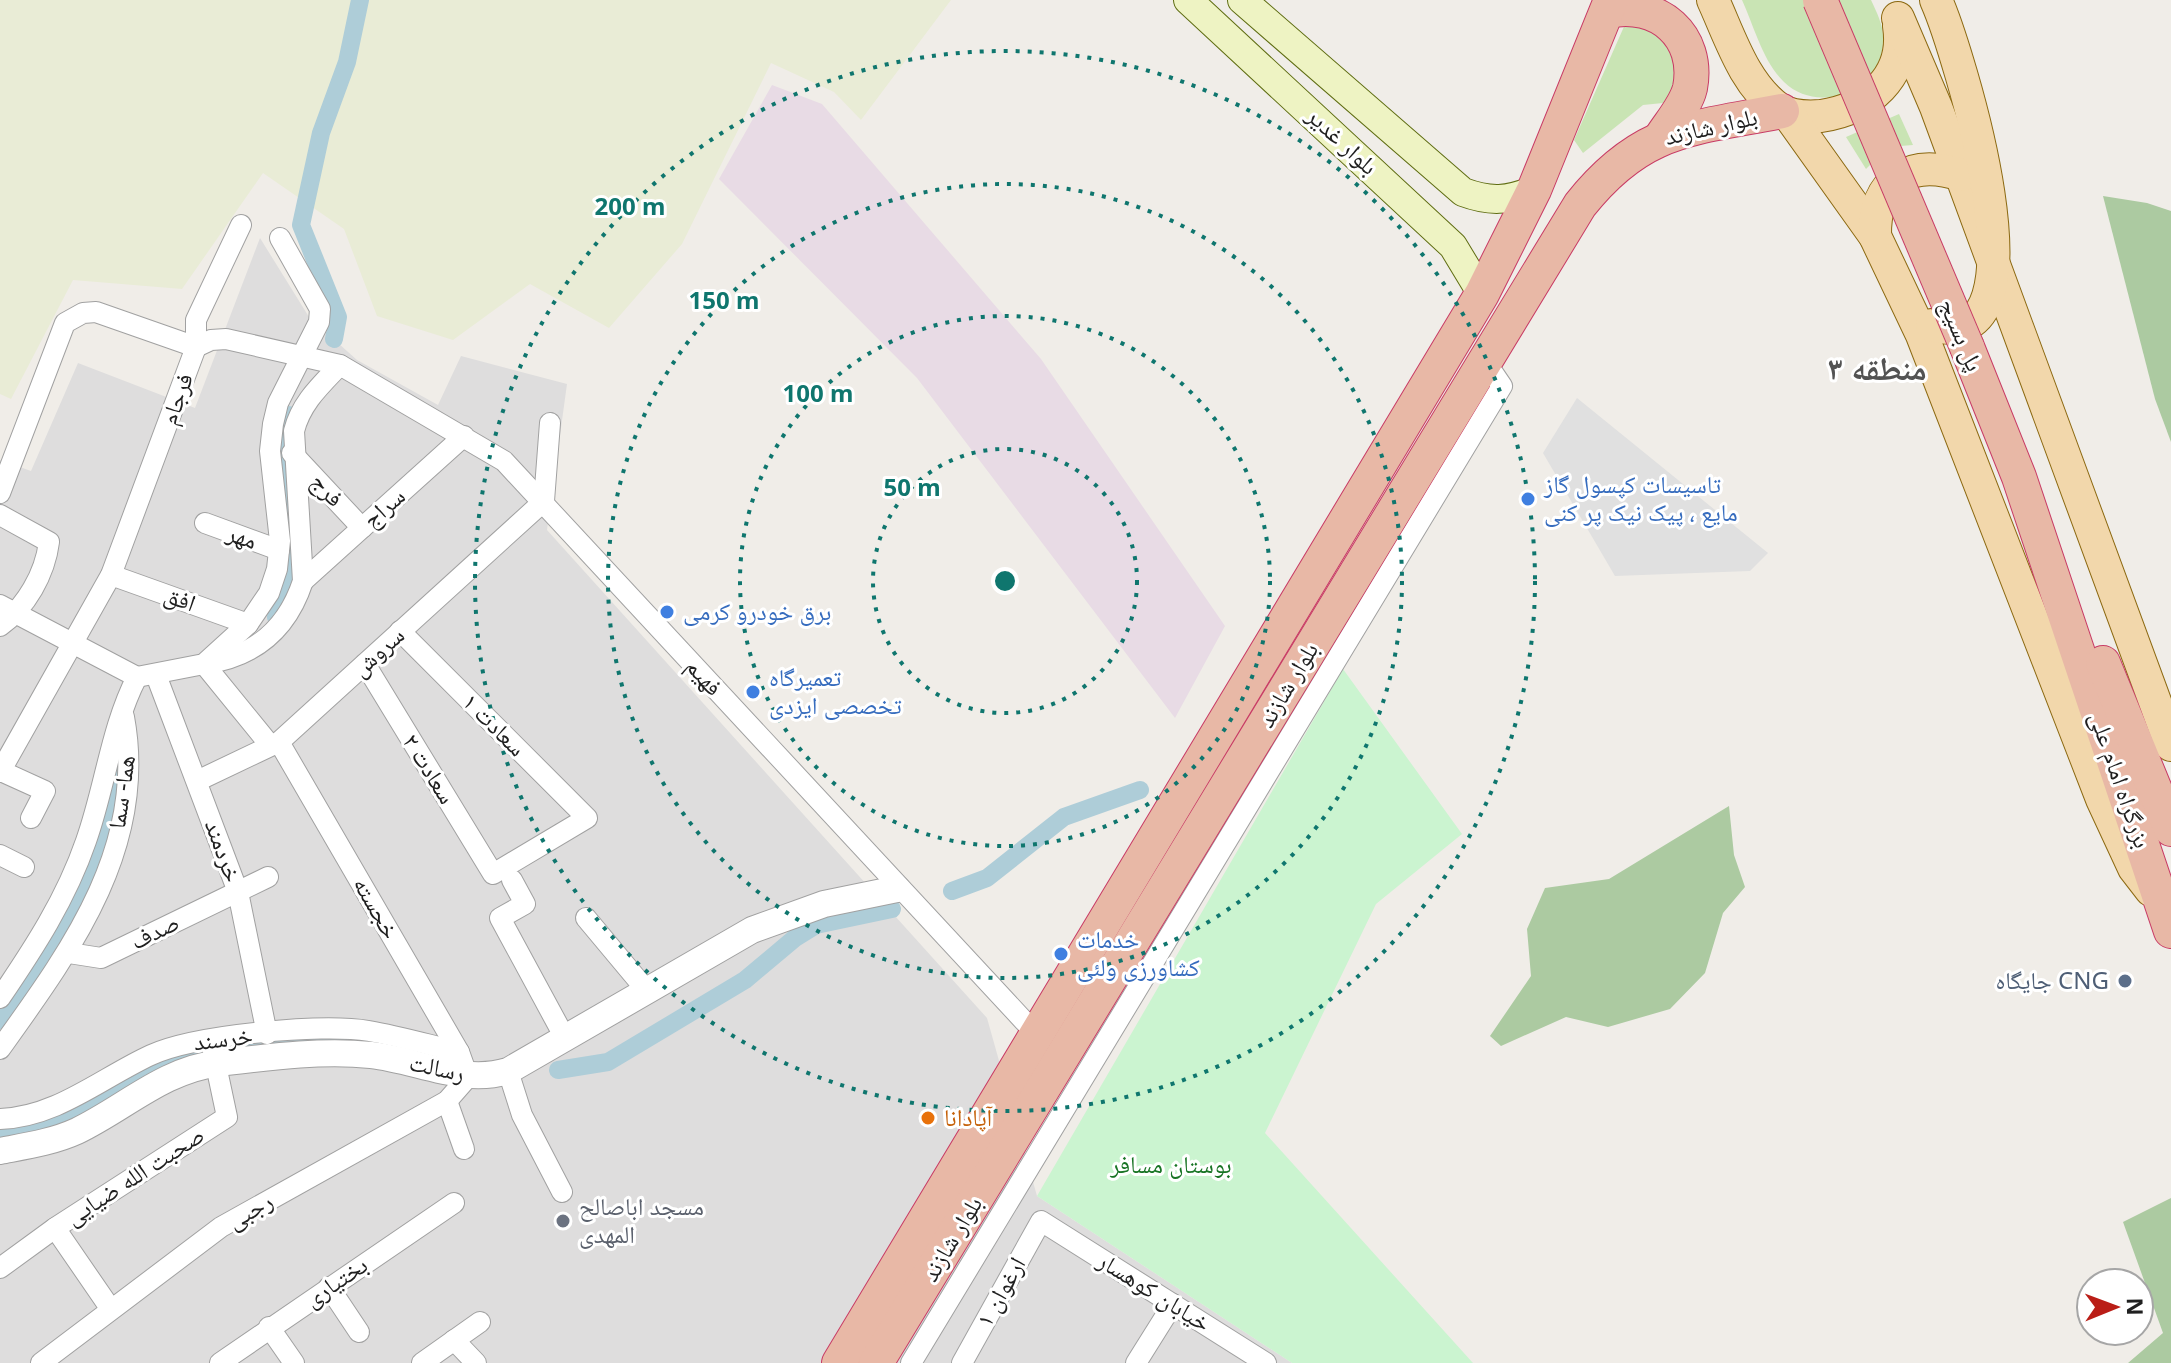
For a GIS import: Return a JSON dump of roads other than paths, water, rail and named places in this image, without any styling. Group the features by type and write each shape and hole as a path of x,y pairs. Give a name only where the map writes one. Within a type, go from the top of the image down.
{"highway":[{"name":"پل بسیج","path":"1820,0 1975,345"},
{"name":"پل بسیج","path":"1838,0 1975,345 2019,477 2095,673"},
{"name":"بلوار شازند","path":"839,1363 1482,294 1534,190 1610,6"},
{"path":"1610,6 1658,12 1670,21 1682,43 1689,62 1689,91 1662,136"},
{"name":"بلوار شازند","path":"896,1358 1364,588 1485,361 1580,205 1601,178 1629,154 1662,136 1693,127 1785,113"},
{"name":"بزرگراه امام علی","path":"2095,673 2166,918"},
{"name":"بزرگراه امام علی","path":"2095,673 2171,829"}],"main road":[{"name":"بلوار غدیر","path":"1188,0 1418,212 1462,257 1482,294"},
{"name":"بلوار غدیر","path":"1242,0 1356,95 1463,192 1486,199 1511,200 1534,190"},
{"path":"1713,0 1755,85 1785,113 1875,236 1922,335 2102,799 2134,868 2166,918"},
{"path":"1785,113 1814,116 1839,112 1862,104 1876,94 1895,66 1899,50 1894,9"},
{"path":"1894,9 1961,175 2171,745"},
{"path":"1909,311 1936,326 1968,321 1989,298 1993,263 1990,194 1943,9"},
{"path":"1875,236 1875,214 1883,194 1898,178 1917,169 1939,168 1961,175"},
{"path":"1418,212 1434,208 1441,198 1443,176"}],"street":[{"name":"فرجام","path":"72,643 111,575 196,347 196,320 241,225"},
{"path":"204,664 248,624 269,593 277,569 279,550 270,451 273,424 278,403 308,356 320,309 280,238"},
{"path":"0,493 65,323 70,319 96,312 196,347 211,340 226,339 308,356"},
{"name":"فهیم","path":"308,356 337,365 504,461 544,501 897,889 1038,1036"},
{"path":"124,717 128,695 146,676 231,660 261,645 285,622 303,581 292,453 298,414 337,365"},
{"path":"544,501 550,423"},
{"name":"سراج","path":"303,581 464,436"},
{"name":"فرج","path":"292,453 362,528"},
{"name":"سروش","path":"197,781 274,744 544,501"},
{"path":"0,515 49,542 46,563 5,615 146,676"},
{"name":"مهر","path":"205,523 279,550"},
{"name":"افق","path":"111,575 248,624"},
{"name":"سعادت ۱","path":"400,631 587,818 503,877"},
{"path":"31,818 45,791 0,772 72,643"},
{"name":"خجسته","path":"204,664 274,744 463,1064"},
{"name":"سعادت ۲","path":"365,664 503,877"},
{"name":"خردمند","path":"146,676 197,781 238,892 267,1034"},
{"name":"هما- سما","path":"0,1049 69,953 106,879 122,817 129,769 124,717"},
{"name":"هما- سما","path":"0,998 56,911 71,880 100,796 111,742 124,717"},
{"path":"0,855 24,867"},
{"name":"صدف","path":"69,953 101,958 268,877"},
{"path":"503,877 525,904 500,918 565,1038"},
{"name":"رسالت","path":"0,1151 75,1131 213,1051 337,1053 508,1071 752,930 824,904 897,889"},
{"path":"586,918 647,991"},
{"name":"خرسند","path":"0,1119 55,1106 152,1055 187,1042 213,1051 267,1034 349,1028 463,1064"},
{"name":"صحبت الله ضیایی","path":"0,1268 55,1228 227,1117 213,1051"},
{"name":"رجبی","path":"41,1363 221,1227 447,1101 463,1064"},
{"path":"508,1071 522,1115 562,1192"},
{"path":"447,1101 464,1149"},
{"name":"بختیاری","path":"220,1363 454,1203"},
{"name":"خیابان کوهسار","path":"1041,1221 1266,1363"},
{"name":"ارغوان ۱","path":"962,1363 1041,1221"},
{"path":"55,1228 110,1308"},
{"path":"329,1287 359,1332"},
{"path":"1136,1363 1173,1304"},
{"path":"422,1363 480,1322"},
{"path":"269,1327 294,1363"},
{"path":"454,1340 476,1363"}],"waterway":[{"path":"334,339 338,317 301,225 321,133 347,62 360,0"},
{"path":"276,617 286,592 290,566 283,466 289,415"},
{"path":"0,1020 77,899 113,796 121,747"},
{"path":"952,891 987,878 1064,817 1140,790"},
{"path":"558,1070 608,1062 745,980 795,938 816,925 892,909"},
{"path":"0,1135 65,1116 149,1071 203,1050 330,1038 371,1043"}],"place":[{"name":"تاسیسات کپسول گاز مایع ، پیک نیک پر کنی","path":"1528,499"},
{"name":"برق خودرو کرمی","path":"667,612"},
{"name":"تعمیرگاه تخصصی ایزدی","path":"753,692"},
{"name":"خدمات کشاورزی ولئی","path":"1061,954"},
{"name":"جایگاه CNG","path":"2125,981"},
{"name":"آپادانا","path":"928,1118"},
{"name":"مسجد اباصالح المهدی","path":"563,1221"}],"district":[{"name":"منطقه ۳","path":"1877,369"}],"park label":[{"name":"بوستان مسافر","path":"1171,1165"}]}
